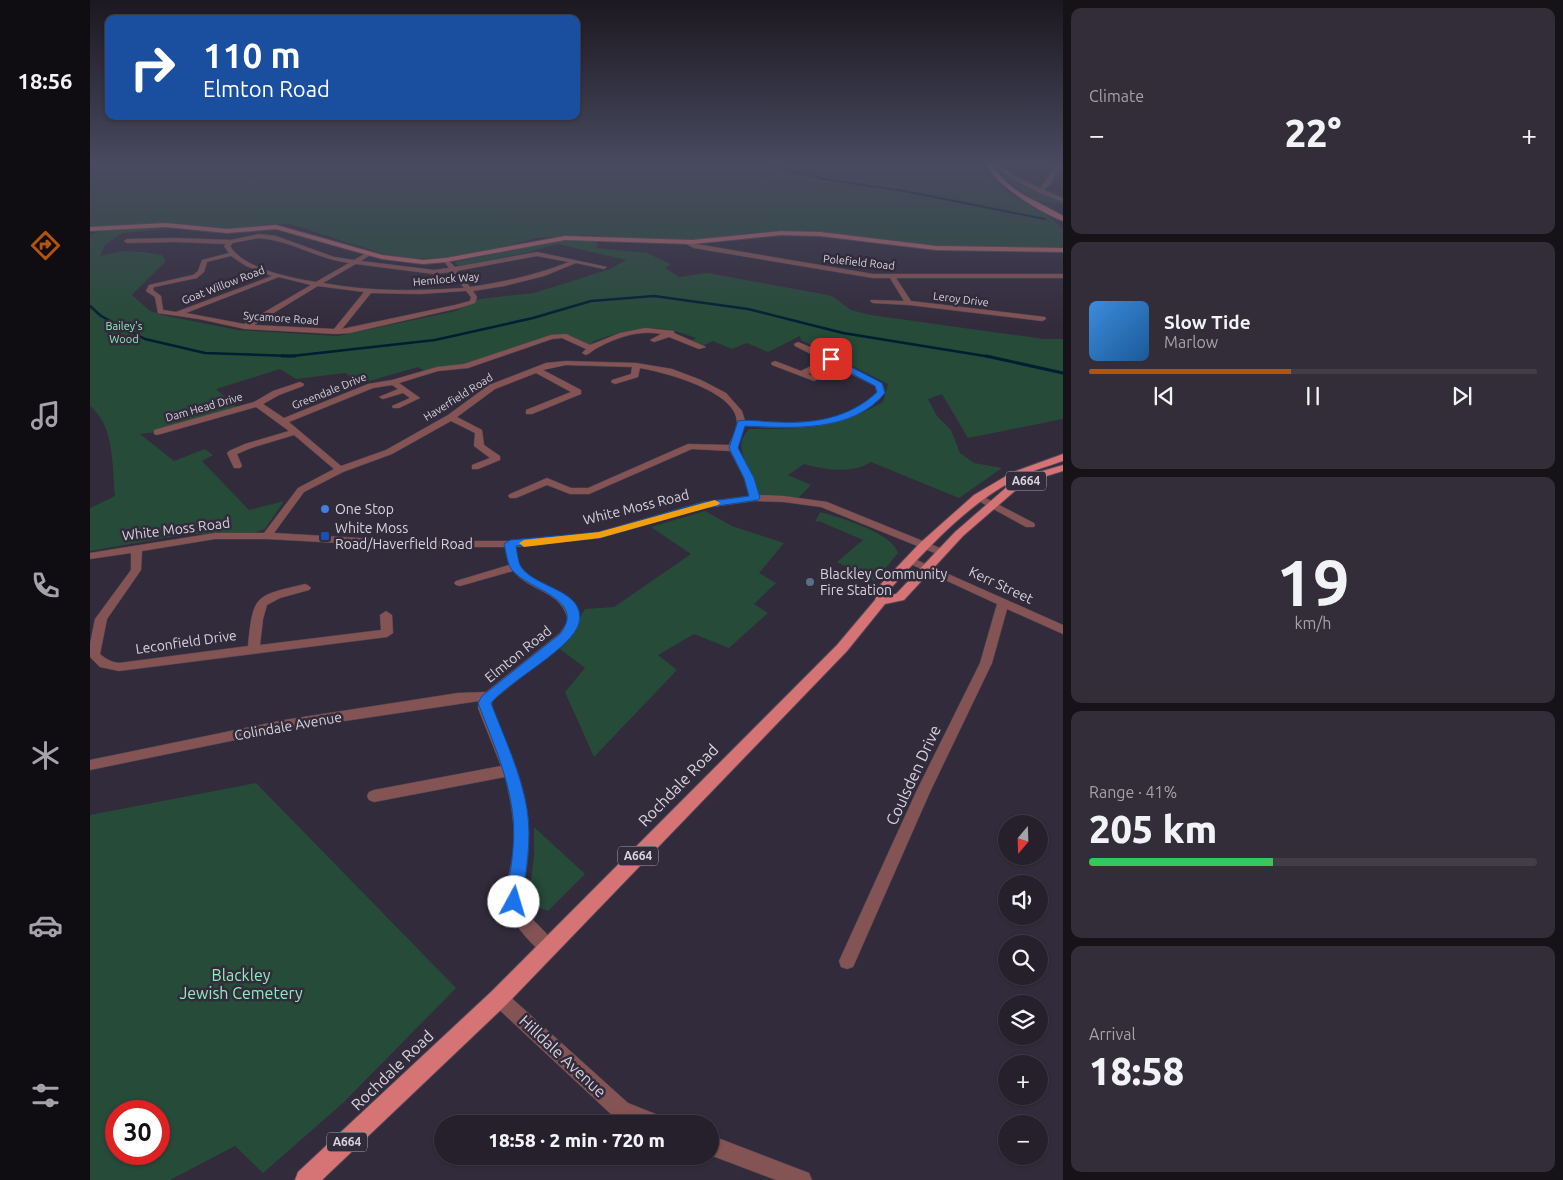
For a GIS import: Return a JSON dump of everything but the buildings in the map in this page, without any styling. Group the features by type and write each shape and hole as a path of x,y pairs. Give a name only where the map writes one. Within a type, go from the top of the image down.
{"main road":[{"name":"Rochdale Road","path":"306,1180 499,998 842,648 881,601 884,588 924,545 978,496 1017,474 1063,457"},
{"name":"A664","path":"881,601 900,597 941,552 1012,488 1036,476 1063,468"}],"street":[{"path":"92,230 166,225 228,231 276,227 368,254 400,260 446,260 565,238 686,242 763,234 800,233 936,248 1063,250"},
{"path":"127,242 231,242 259,236 274,237 324,257 352,263 434,272 455,270 537,254 604,267"},
{"path":"181,248 189,241"},
{"path":"231,242 227,246 232,254"},
{"name":"Polefield Road","path":"686,242 694,246 852,274 892,276 1063,276"},
{"name":"Hemlock Way","path":"232,254 252,266 277,276 316,284 369,291 411,293 467,288 538,277 574,262"},
{"name":"Sycamore Road","path":"232,254 204,261 201,272 195,277 151,286 149,291 158,296 160,312 199,316 245,327 336,332 350,331 458,308 475,299 467,288"},
{"path":"245,327 368,254"},
{"path":"446,260 467,288"},
{"name":"Goat Willow Road","path":"177,314 277,276"},
{"path":"892,276 909,303"},
{"path":"336,332 369,291"},
{"name":"Leroy Drive","path":"873,301 909,303 1042,319"},
{"path":"583,363 583,356 590,348 616,336 648,329 671,334 702,346"},
{"path":"654,340 671,334"},
{"name":"Greendale Drive","path":"283,421 366,387 393,382 414,375 465,366 555,336 567,338 590,348"},
{"path":"755,498 749,478 733,448 741,423 790,425 826,422 847,415 880,395 882,390 879,385 831,359 798,344"},
{"path":"801,374 831,359"},
{"name":"Haverfield Road","path":"267,536 301,490 340,470 389,452 451,417 492,387 549,365 583,363 636,366 678,374 723,395 736,408 741,423"},
{"path":"776,363 814,379"},
{"path":"615,382 635,375 636,366"},
{"path":"529,412 578,392 537,370"},
{"path":"393,382 416,398 396,406"},
{"name":"Dam Head Drive","path":"157,432 257,404 276,393 300,384"},
{"path":"383,397 404,390"},
{"name":"Dam Head Drive","path":"257,404 283,421 340,470"},
{"path":"451,417 479,432 479,446 497,458 475,467"},
{"path":"237,466 232,453 248,446 296,432"},
{"path":"513,496 547,481 570,491 589,491 691,446 733,448"},
{"path":"978,496 1030,525"},
{"name":"White Moss Road","path":"90,556 215,536 267,536 411,544 510,544 600,535 704,505 755,498 784,499 823,504 941,552"},
{"path":"460,583 515,567 510,544"},
{"name":"Leconfield Drive","path":"137,548 136,570 101,619 94,654 98,660 109,666 119,667 254,648 287,647 387,632 386,615"},
{"name":"Kerr Street","path":"910,560 1063,630"},
{"name":"Elmton Road","path":"486,699 564,636 574,621 572,608 565,600 530,579 515,567"},
{"path":"254,648 258,609 262,602 278,594 305,588"},
{"name":"Coulsden Drive","path":"847,961 923,792 986,663 1003,602"},
{"name":"Colindale Avenue","path":"90,765 284,725 458,698 482,696 486,699"},
{"path":"486,699 485,708 510,770 520,810 522,830 514,902 517,912 528,927 548,948"},
{"path":"374,796 510,770"},
{"name":"Hilldale Avenue","path":"499,998 622,1110 634,1115"},
{"path":"719,1148 802,1180"}],"green space":[{"path":"90,218 1050,218 1063,229 1063,248 940,246 828,233 757,232 685,241 583,235 537,238 481,252 445,258 414,259 384,254 290,224 268,224 235,229 166,222 90,227"},
{"name":"Bailey's Wood","path":"122,229 171,229 122,233 105,245 100,256 123,251 162,255 166,261 132,295 150,311 238,330 338,336 456,311 479,299 534,293 610,269 626,260 558,244 525,253 458,266 455,262 566,240 598,240 597,248 647,253 670,264 665,268 679,277 707,273 832,296 851,310 871,315 1044,339 1063,339 1063,419 968,438 942,394 928,399 937,416 951,430 960,453 974,463 1002,468 959,498 871,462 856,468 839,470 804,464 788,475 811,485 797,499 757,496 754,478 742,453 741,447 744,435 749,429 803,428 834,423 849,418 883,402 888,384 801,340 800,336 768,352 747,343 732,349 713,341 702,346 691,341 696,338 656,328 644,328 620,333 592,342 593,344 589,346 557,335 466,365 425,371 418,367 362,383 345,373 296,379 280,369 216,389 239,409 157,432 140,434 174,461 205,449 213,455 202,461 249,510 284,501 265,529 251,534 187,534 90,551 90,508 115,496 111,448 108,436 98,414 90,406 90,235"},
{"path":"705,511 732,526 784,543 759,573 776,583 754,604 768,613 729,648 694,634 658,655 677,670 594,757 565,692 585,668 560,649 585,609 614,607 691,554 651,527"},
{"path":"820,512 864,527 886,539 894,546 898,553 875,581 837,562 863,540 819,521 815,522"},
{"name":"Blackley Jewish Cemetery","path":"256,783 456,988 343,1103 263,1173 235,1146 170,1180 90,1180 90,815"},
{"path":"534,827 585,874 548,911 533,905 529,898 534,856"}],"waterway":[{"path":"1040,218 1045,219"},
{"path":"292,356 435,340 533,318 591,301 654,296 748,309 843,333 989,357"},
{"path":"90,306 101,316 145,339 205,353 292,356"},
{"path":"282,356 292,356"},
{"path":"989,357 1063,373"}],"slow traffic":[{"path":"524,543 600,535 715,503"}],"place":[{"name":"One Stop","path":"325,509"},
{"name":"White Moss Road/Haverfield Road","path":"325,536"},
{"name":"Blackley Community Fire Station","path":"810,582"}],"route":[{"path":"514,902 514,888 521,850 520,810 510,770 485,708 485,703 486,699 564,636 572,626 574,615 572,608 565,600 530,579 515,567 510,544 600,535 704,505 755,498 749,478 733,448 741,423 774,426 826,422 847,415 880,395 882,387 831,359"}]}
